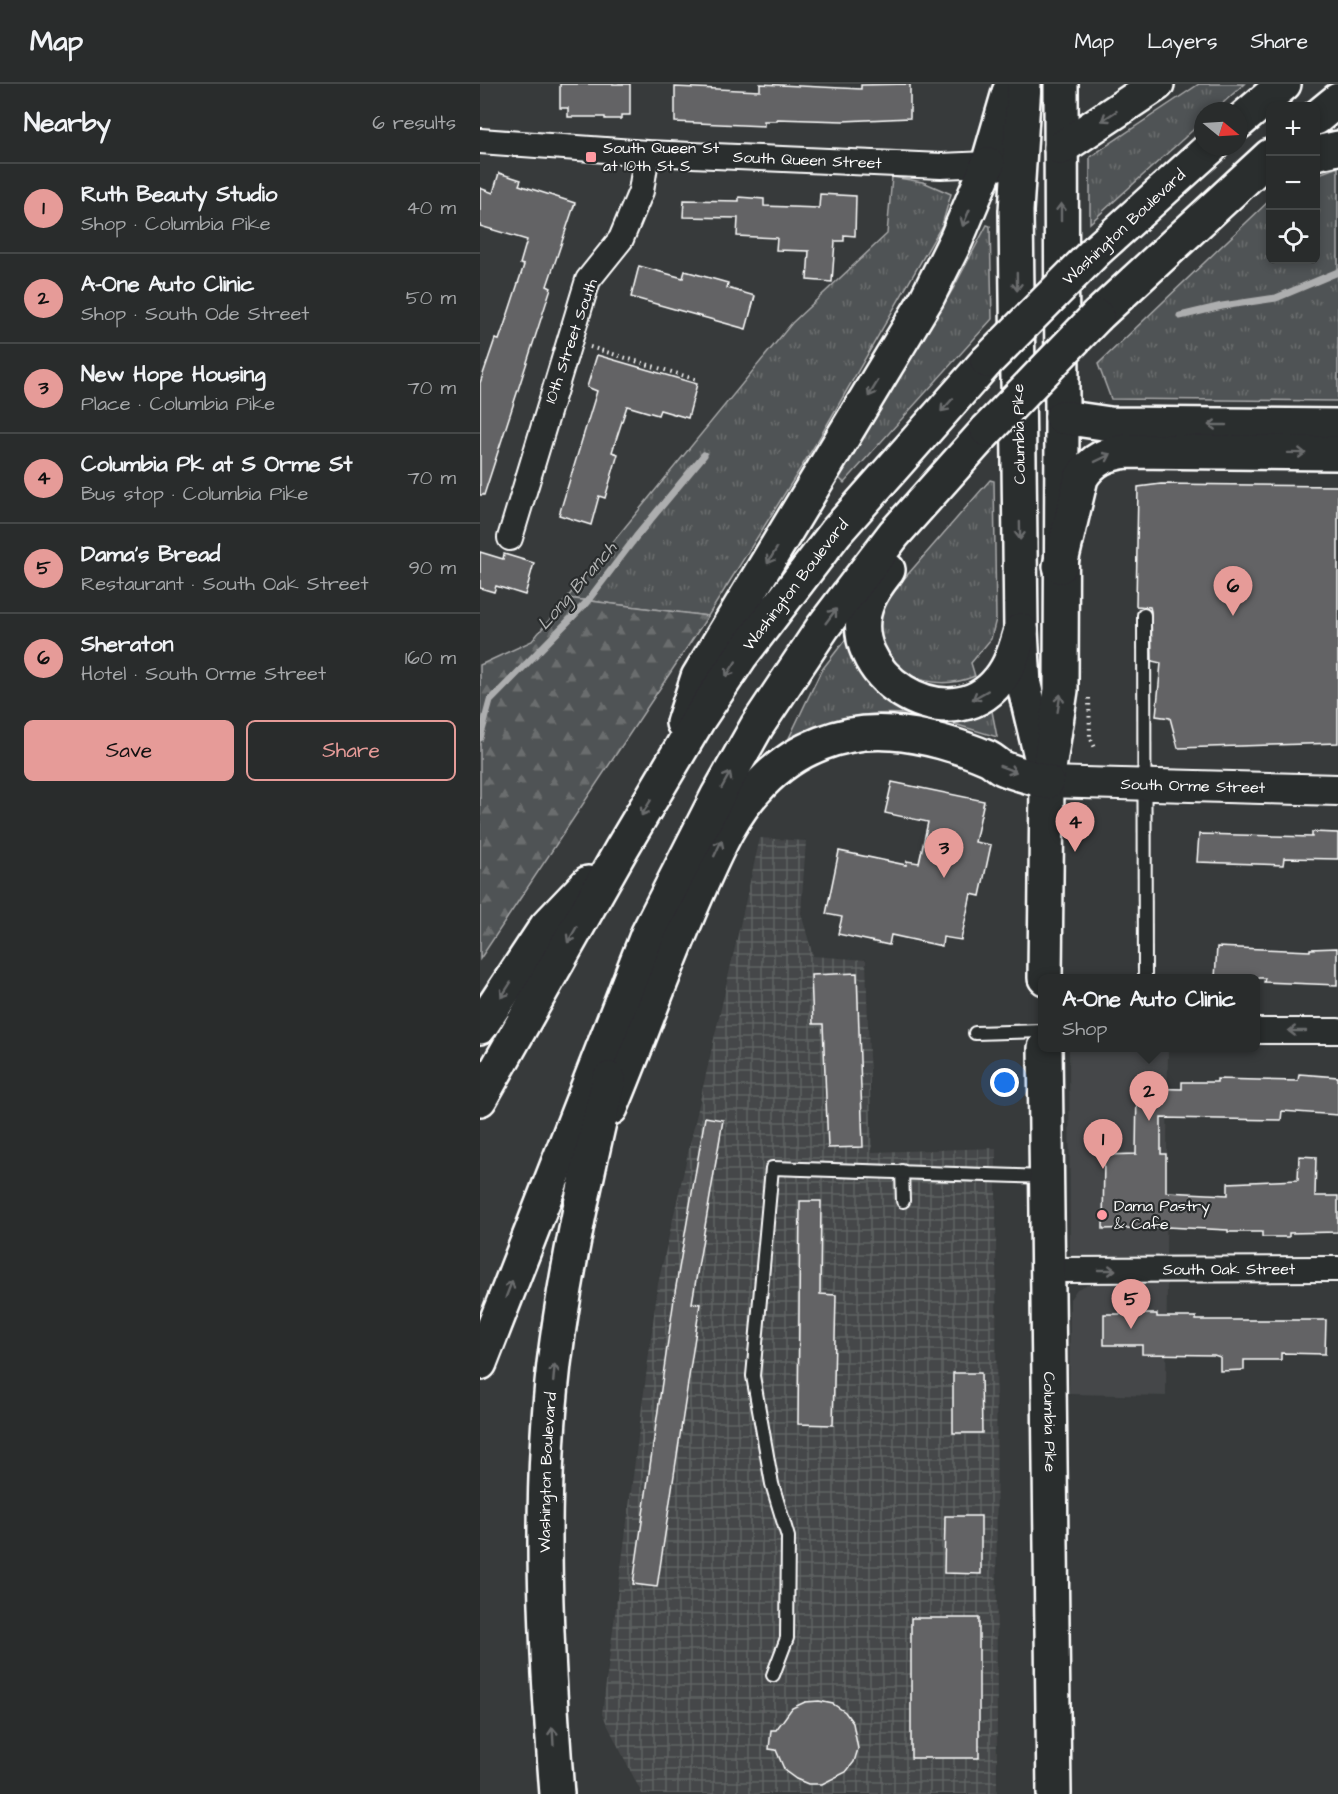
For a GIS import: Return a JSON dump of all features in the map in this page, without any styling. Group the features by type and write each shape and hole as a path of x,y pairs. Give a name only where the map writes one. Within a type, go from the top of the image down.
{"main road":[{"path":"669,768 698,677 927,298 956,240 1003,162 1011,84"},
{"name":"Columbia Pike","path":"1024,84 1003,162 1016,211 1021,630 1024,685 1047,782"},
{"name":"Columbia Pike","path":"1045,974 1047,782 1061,690 1061,84"},
{"name":"South Queen Street","path":"1003,162 1061,148 1157,84"},
{"path":"1248,114 1284,84"},
{"path":"1320,115 1338,100"},
{"path":"1320,152 1338,148"},
{"name":"Washington Boulevard","path":"480,1099 669,768 740,657 788,592 886,473 987,361 1096,251 1201,156"},
{"path":"480,1364 648,933 748,741 823,627 894,534 987,430 1097,316 1266,160"},
{"path":"1097,316 1183,257 1266,183"},
{"path":"1062,417 1116,425 1338,426"},
{"path":"987,430 873,591 865,611 865,635 873,660 887,680 915,699 948,705 970,700 998,682 1015,652 1021,630"},
{"path":"1060,566 1081,478 1089,466 1110,454 1128,451 1338,453"},
{"path":"592,1154 685,921 717,849 747,799 774,771 806,750 837,738 857,734 894,733 933,741 991,759 1001,768 1047,782"},
{"path":"592,1154 613,1064 700,832"},
{"path":"480,1027 546,927 622,848"},
{"name":"Columbia Pike","path":"1046,1052 1054,1794"},
{"name":"Washington Boulevard","path":"557,1794 548,1595 549,1443 561,1308 592,1154"}],"street":[{"name":"South Queen Street","path":"480,141 647,153 941,166 1003,162"},
{"name":"10th Street South","path":"510,538 588,280 621,239 641,190 647,153"},
{"name":"South Orme Street","path":"1047,782 1338,790"},
{"path":"1260,1031 1338,1031"},
{"name":"South Oak Street","path":"1049,1270 1338,1269"}],"lane":[{"path":"1143,615 1146,783 1145,974"},
{"path":"975,1033 1038,1031"},
{"path":"773,1675 787,1638 788,1537 772,1484 753,1376 772,1168 1047,1177"},
{"path":"902,1171 903,1201"}],"path":[{"path":"586,346 698,380"}],"shaded area":[{"path":"760,838 806,841 801,913 813,956 866,960 872,1152 996,1148 997,1794 642,1794 602,1714 658,1284"},
{"path":"1069,1052 1168,1052 1166,1259 1070,1260"},
{"path":"1091,1283 1167,1283 1166,1396 1069,1394 1070,1299 1077,1289"}],"green space":[{"path":"1199,84 1244,84 1224,102 1194,102 1194,129 1090,223 1090,157"},
{"path":"1338,167 1338,401 1111,399 1098,364 1266,204 1266,264 1320,264 1320,174"},
{"path":"892,177 923,182 951,194 942,225 817,442 708,616 567,598 792,323 887,234"},
{"path":"987,225 990,226 992,319 844,483 838,477 953,289"},
{"path":"990,480 994,481 996,619 991,639 971,663 975,676 954,682 933,682 914,677 899,668 887,654 881,637 881,618 889,596"},
{"path":"567,598 708,616 480,959 480,665 532,641"},
{"path":"855,627 879,692 909,714 861,715 833,721 789,738 821,671"},
{"path":"991,706 997,737 931,717"}],"building":[{"path":"560,84 630,84 630,115 621,115 621,119 568,117 568,108 560,108"},
{"path":"760,84 861,89 861,85 910,84 910,118 843,121 777,119 777,121 764,121 764,126 675,122 675,87 760,91"},
{"path":"499,173 521,180 519,185 575,203 547,286 551,288 484,495 480,495 480,383 495,339 499,340 504,326 524,265 520,264 527,240 480,226 480,188 493,193"},
{"path":"820,194 856,196 855,236 844,235 844,241 835,241 832,282 807,280 809,251 776,250 777,238 737,236 738,218 683,217 684,200 739,201 739,197 764,199 764,206 819,208"},
{"path":"639,266 683,278 685,271 728,283 727,288 755,296 746,329 631,297"},
{"path":"597,355 697,384 688,418 660,410 658,415 627,406 612,452 618,454 605,498 599,496 591,525 559,515 597,391 587,387"},
{"path":"1161,484 1338,486 1338,743 1178,748 1170,718 1156,716 1161,663 1152,661 1150,607 1136,606 1138,487"},
{"path":"480,552 503,559 504,554 534,563 525,595 496,586 494,592 480,588"},
{"path":"892,782 984,801 975,842 991,845 980,896 971,894 961,940 943,937 942,946 891,935 889,945 838,934 842,917 826,914 839,851 906,865 907,861 919,863 928,822 885,813"},
{"path":"1312,832 1338,833 1338,859 1284,858 1283,865 1197,862 1199,834 1312,837"},
{"path":"1217,947 1310,951 1310,949 1337,948 1337,985 1264,982 1265,978 1260,978 1260,974 1215,974"},
{"path":"857,973 863,1147 828,1148 823,1024 813,1024 811,975"},
{"path":"1299,1074 1338,1077 1338,1115 1282,1111 1281,1120 1161,1118 1161,1154 1166,1154 1166,1192 1228,1195 1228,1183 1298,1180 1299,1156 1316,1157 1315,1196 1338,1196 1338,1232 1289,1233 1289,1237 1262,1237 1262,1232 1228,1232 1228,1230 1166,1227 1103,1229 1104,1155 1136,1154 1137,1088 1182,1089 1182,1082 1217,1082 1217,1079 1298,1081"},
{"path":"705,1117 723,1120 692,1303 700,1304 657,1587 633,1584 675,1292"},
{"path":"800,1201 821,1201 820,1294 836,1295 833,1425 798,1424"},
{"path":"1104,1314 1157,1314 1157,1317 1196,1317 1196,1320 1326,1320 1325,1354 1281,1353 1281,1360 1244,1360 1244,1370 1220,1371 1220,1357 1214,1355 1142,1354 1142,1345 1104,1345"},
{"path":"953,1373 981,1373 982,1433 953,1433"},
{"path":"945,1516 981,1516 981,1574 944,1573"},
{"path":"911,1618 979,1618 979,1758 911,1758"},
{"path":"819,1701 833,1704 845,1712 853,1723 858,1749 854,1762 846,1772 822,1784 808,1784 785,1771 776,1750 769,1749 771,1730 776,1730 792,1708 805,1702"}],"waterway":[{"name":"Long Branch","path":"1180,316 1222,306 1276,298 1338,272"},
{"name":"Long Branch","path":"480,738 490,701 586,603 636,537 704,455"}],"place":[{"name":"South Queen St at 10th St S","path":"591,157"},
{"name":"Sheraton","path":"1233,616"},
{"name":"Columbia Pk at S Orme St","path":"1075,852"},
{"name":"New Hope Housing","path":"944,878"},
{"name":"A-One Auto Clinic","path":"1149,1121"},
{"name":"Ruth Beauty Studio","path":"1103,1169"},
{"name":"Dama Pastry & Cafe","path":"1102,1215"},
{"name":"Dama's Bread","path":"1131,1329"}]}
